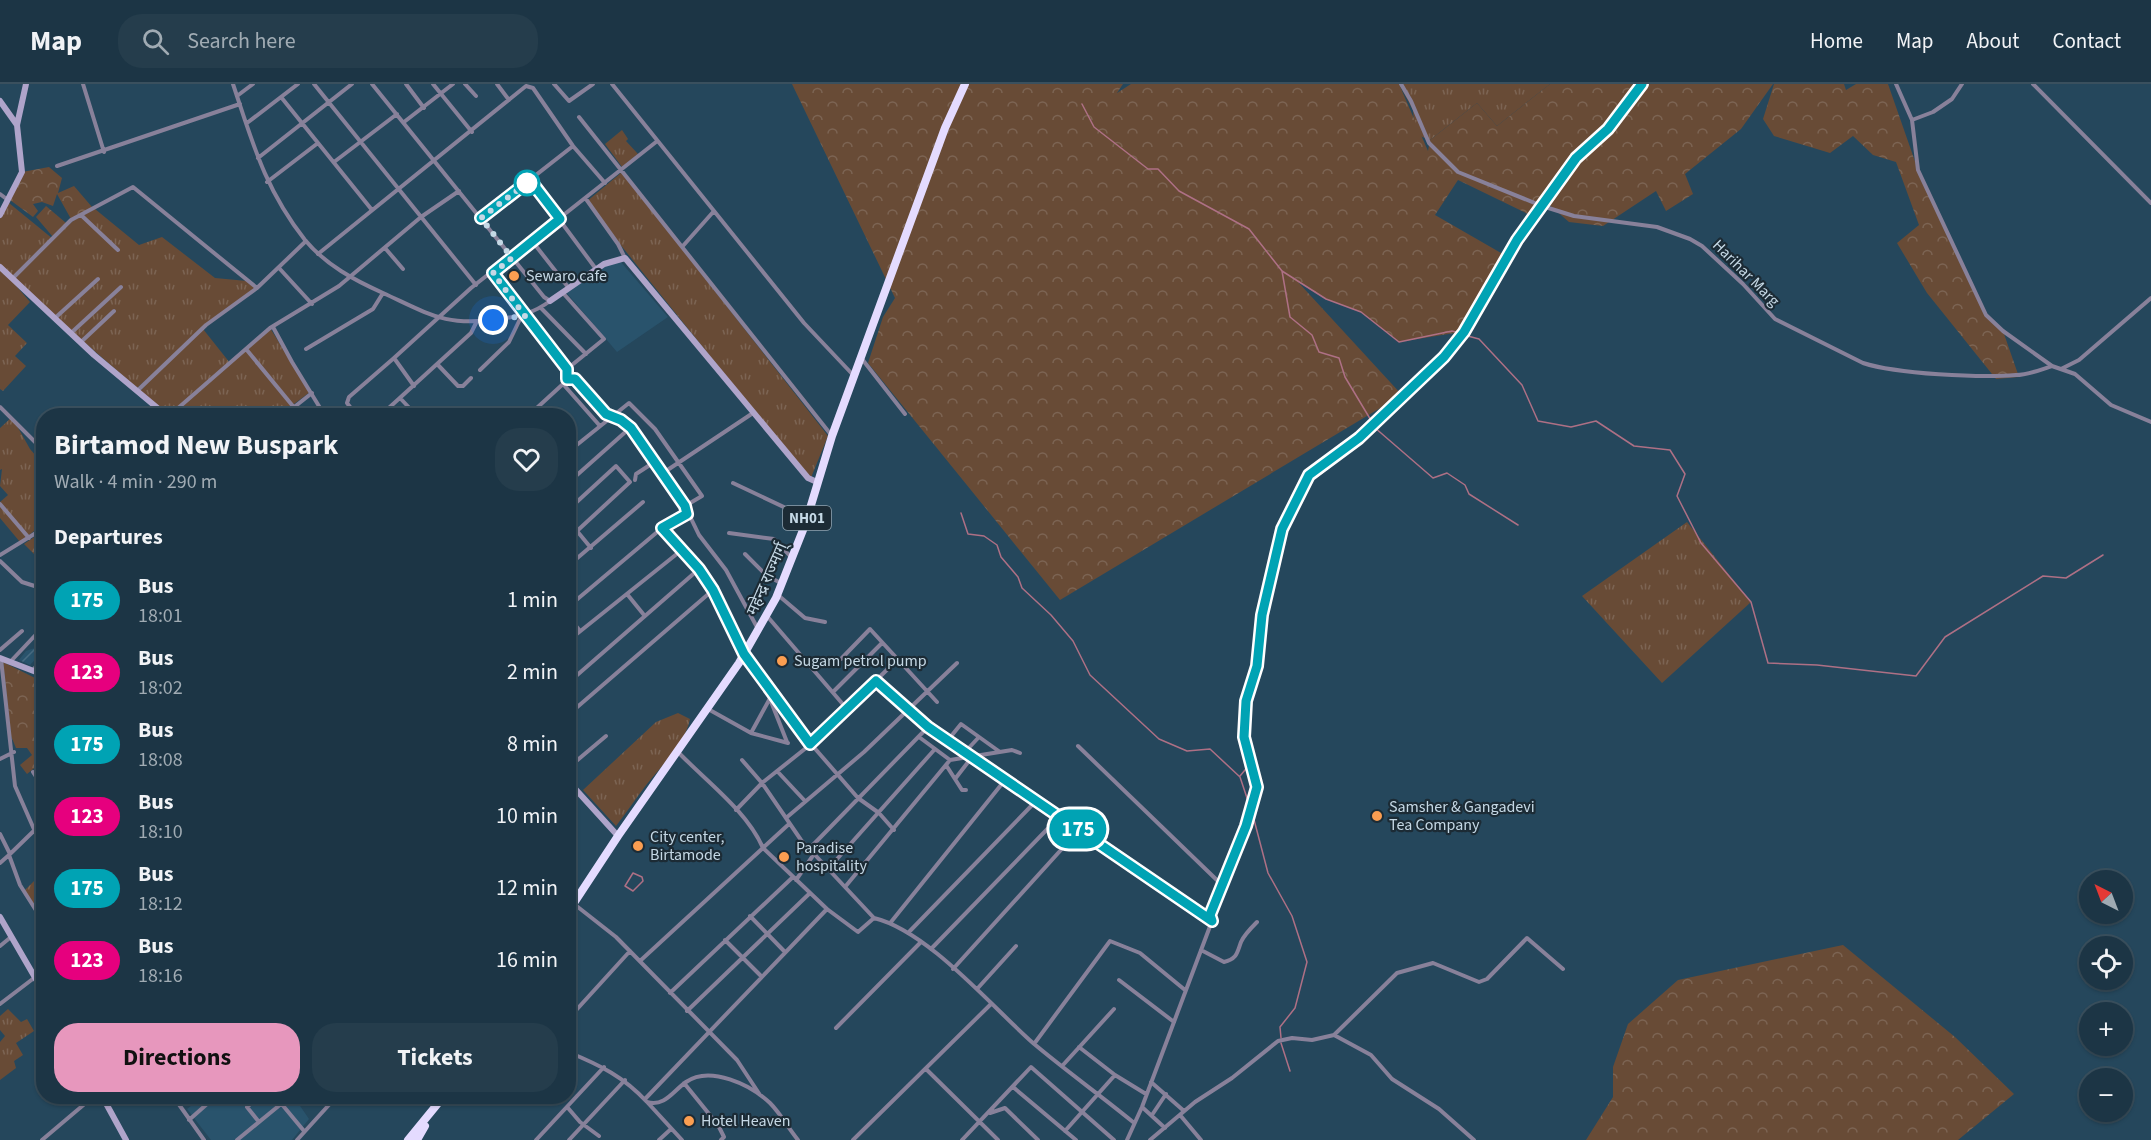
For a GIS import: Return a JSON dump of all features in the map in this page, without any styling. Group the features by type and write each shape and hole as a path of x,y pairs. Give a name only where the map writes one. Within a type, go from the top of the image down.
{"highway":[{"name":"महेन्द्र राज्मार्ग्","path":"576,899 708,709 744,654 777,594 807,518 832,436 856,377 945,128 965,84"},
{"path":"417,1140 437,1104"},
{"path":"408,1140 431,1114"}],"street":[{"path":"0,215 22,172 17,125 26,84"},
{"path":"84,84 104,152"},
{"path":"233,84 267,182 306,241 318,254 348,277 383,293 437,317 476,323 523,316 541,308 565,289 596,270 619,257 624,258"},
{"path":"237,96 253,84"},
{"path":"247,123 298,84"},
{"path":"314,84 476,285"},
{"path":"258,158 331,103 352,84"},
{"path":"372,84 512,258 544,297 550,301"},
{"path":"406,84 424,108"},
{"path":"434,84 472,132"},
{"path":"404,122 453,84"},
{"path":"465,84 476,96"},
{"path":"496,84 510,100"},
{"path":"556,85 569,101 593,84"},
{"path":"612,84 656,142 804,323 844,368 856,377"},
{"name":"Harihar Marg","path":"1401,84 1412,101 1429,143 1440,158 1458,172 1542,206 1574,216 1657,227 1690,239 1702,246 1743,284 1775,319 1826,342 1845,355 1879,368 2017,375 2052,366"},
{"path":"1126,1140 1142,1107 1212,921 1210,915 1246,826 1257,787 1244,737 1246,701 1257,666 1262,615 1282,529 1309,475 1359,438 1444,357 1464,332 1517,240 1576,158 1608,129 1642,84"},
{"path":"1896,84 1912,120 1918,170 1986,315 2003,331 2052,366 2075,374 2111,405 2151,422"},
{"path":"1912,120 1933,112 1952,99 1962,84"},
{"path":"2033,84 2151,203"},
{"path":"318,254 529,85 573,146 605,183"},
{"path":"281,97 372,210"},
{"path":"0,101 17,125"},
{"path":"57,166 104,152 240,104"},
{"path":"334,162 397,114"},
{"path":"579,117 832,436"},
{"path":"351,408 347,403 349,397 437,317 605,183 624,171 656,142"},
{"path":"267,182 318,143"},
{"path":"481,218 573,146"},
{"path":"530,180 596,270"},
{"path":"12,278 71,220 133,187 257,288"},
{"path":"177,408 273,327 312,304 421,217 459,191"},
{"path":"0,194 8,200"},
{"path":"586,199 618,244 624,258 808,478 817,482"},
{"path":"682,247 714,211"},
{"path":"81,215 118,250"},
{"path":"137,391 206,325 257,288 306,241"},
{"path":"532,241 565,289 604,339 567,369"},
{"path":"385,248 403,269"},
{"path":"0,267 70,334 158,408"},
{"path":"279,268 312,304"},
{"path":"493,273 523,316 567,369 567,379 575,379 606,414 631,428 656,461 685,506 687,514 726,570 758,629"},
{"path":"54,318 98,279"},
{"path":"70,334 121,287"},
{"path":"306,349 373,309 383,293"},
{"path":"2061,369 2079,360 2151,298"},
{"path":"541,308 586,354"},
{"path":"80,342 114,311"},
{"path":"480,370 509,342 523,316"},
{"path":"389,408 471,333 476,323"},
{"path":"273,327 292,363 321,408"},
{"path":"246,349 295,407 312,393"},
{"path":"394,358 414,386"},
{"path":"862,359 905,414"},
{"path":"438,364 458,386 463,386 471,378"},
{"path":"537,408 563,384 600,426"},
{"path":"400,398 409,408"},
{"path":"576,446 629,403 655,429 702,496 685,506"},
{"path":"0,407 36,442"},
{"path":"663,473 753,413"},
{"path":"576,476 631,428"},
{"path":"634,480 636,474 656,461"},
{"path":"576,503 616,466 630,482 577,531 591,548"},
{"path":"733,483 807,518"},
{"path":"576,559 643,502"},
{"path":"0,504 29,538"},
{"path":"576,600 662,528 687,514"},
{"path":"662,528 699,569 713,590 744,654 774,691 810,744 858,798 879,813 894,830"},
{"path":"0,555 36,533"},
{"path":"729,533 774,539 792,558"},
{"path":"576,635 683,549"},
{"path":"745,555 767,576 782,583"},
{"path":"0,561 22,582 36,586"},
{"path":"576,676 699,569"},
{"path":"576,708 713,590"},
{"path":"627,594 644,615"},
{"path":"777,594 806,618 825,622"},
{"path":"766,615 847,709"},
{"path":"576,627 580,632"},
{"path":"841,658 870,629 937,702"},
{"path":"0,650 22,631"},
{"path":"11,661 36,634"},
{"path":"833,692 882,643"},
{"path":"736,810 762,783 810,744 898,659"},
{"path":"36,671 11,661 0,661 8,730 14,752 15,786 36,834"},
{"path":"786,818 908,710 957,663"},
{"path":"33,670 36,666"},
{"path":"876,681 928,727 1212,921"},
{"path":"751,733 774,691"},
{"path":"708,709 751,733 788,743 770,699"},
{"path":"948,740 961,724 1000,753"},
{"path":"810,848 928,727"},
{"path":"576,761 606,736"},
{"path":"919,736 950,760"},
{"path":"965,753 979,737"},
{"path":"1078,746 1222,885"},
{"path":"829,868 935,749"},
{"path":"845,887 950,760 1012,750 1020,753"},
{"path":"0,759 14,752"},
{"path":"678,752 736,810 758,836 763,848 826,909 858,932 873,918"},
{"path":"955,779 972,757"},
{"path":"742,760 762,783 789,824 873,918 891,922 931,950 984,994 990,1005 1034,1044 1133,1122"},
{"path":"946,765 962,790 966,790"},
{"path":"777,771 805,801"},
{"path":"33,772 36,777"},
{"path":"891,922 1005,780"},
{"path":"576,790 618,836"},
{"path":"908,933 1036,801"},
{"path":"931,950 1059,817"},
{"path":"640,961 789,824"},
{"path":"0,863 34,829"},
{"path":"953,969 1079,830"},
{"path":"0,834 10,851 9,855 20,885 36,910"},
{"path":"670,993 750,916 795,879 812,857"},
{"path":"687,1011 810,893"},
{"path":"646,1101 708,1031 826,909"},
{"path":"576,911 602,924 737,1060 761,1095 772,1105 798,1140"},
{"path":"0,916 35,977 0,1004"},
{"path":"750,916 785,952"},
{"path":"1201,950 1224,962 1232,960 1238,955 1243,938 1257,922"},
{"path":"0,946 12,937"},
{"path":"1150,1140 1278,1041 1292,1038 1312,1040 1334,1035 1397,973 1433,963 1479,982 1487,979 1527,938 1563,969"},
{"path":"725,940 761,976"},
{"path":"1034,1044 1110,941 1140,953 1186,990"},
{"path":"836,1028 920,943"},
{"path":"976,989 1016,946"},
{"path":"576,1010 630,951"},
{"path":"1119,980 1174,1022"},
{"path":"853,1140 990,1005"},
{"path":"1063,1065 1114,1009"},
{"path":"1334,1035 1371,1055 1392,1079 1439,1109 1474,1140"},
{"path":"1078,1047 1115,1075 1146,1094"},
{"path":"576,1055 604,1066 625,1080 682,1140"},
{"path":"576,1099 604,1066"},
{"path":"962,1140 990,1113 1031,1067 1114,1140"},
{"path":"926,1069 998,1140"},
{"path":"646,1101 661,1102 694,1077 711,1075 761,1095"},
{"path":"1065,1131 1115,1075"},
{"path":"570,1140 625,1080"},
{"path":"1151,1082 1166,1094 1201,1140"},
{"path":"684,1083 718,1125 724,1137 721,1140"},
{"path":"1013,1087 1076,1140"},
{"path":"1152,1115 1166,1094"},
{"path":"42,1140 85,1104"},
{"path":"106,1104 126,1140"},
{"path":"178,1104 204,1140"},
{"path":"189,1120 207,1104"},
{"path":"251,1104 247,1107 259,1122"},
{"path":"237,1140 281,1104 304,1131"},
{"path":"297,1140 329,1104"},
{"path":"536,1140 571,1104"},
{"path":"1142,1107 1165,1128"},
{"path":"568,1108 599,1136"},
{"path":"990,1113 1005,1108 1038,1140"},
{"path":"659,1140 671,1129"}],"shaded area":[{"path":"620,261 668,317 617,352 566,292 605,266"},
{"path":"36,649 36,658 30,665 19,660 26,651"},
{"path":"193,1104 299,1104 309,1119 292,1140 211,1140 187,1109"}],"green space":[{"path":"792,84 1123,84 1117,93 1131,84 1399,84 1428,151 1430,140 1477,103 1497,126 1550,84 1773,84 1741,129 1685,174 1693,194 1666,211 1656,191 1603,226 1569,222 1546,202 1534,217 1458,180 1435,215 1508,257 1461,332 1399,342 1361,312 1326,299 1298,282 1402,395 1060,600 868,363 883,317 895,298"},
{"path":"1399,84 1550,84 1497,126 1477,103 1430,140 1415,134 1413,110"},
{"path":"1774,84 1844,84 1846,90 1856,84 1888,84 1918,170 1986,315 2003,331 2019,377 1996,379 1927,293 1897,243 1919,225 1896,162 1873,155 1853,136 1830,153 1774,136 1763,119"},
{"path":"622,130 628,139 626,141 638,154 622,167 605,144"},
{"path":"49,167 62,178 58,193 74,186 92,207 71,219 57,194 53,206 42,202 33,204 38,211 33,217 10,200 22,172"},
{"path":"622,172 828,436 810,480 586,202"},
{"path":"9,203 53,239 74,220 95,209 139,245 162,237 215,278 247,281 257,288 203,329 230,363 270,328 310,392 289,408 239,408 237,406 234,408 158,408 139,392 186,344 137,388 6,274 30,302 8,325 27,343 15,356 26,366 3,391 0,389 0,216"},
{"path":"46,206 66,223 53,237 36,217"},
{"path":"12,417 36,456 36,529 20,542 0,518 0,502 8,495 0,486 2,469 0,470 0,428"},
{"path":"1687,522 1751,602 1662,683 1582,596"},
{"path":"36,536 36,556 24,544"},
{"path":"3,662 36,678 36,767 27,774 20,765 32,755 27,748 16,748 11,736"},
{"path":"678,713 690,719 683,737 616,826 583,790 656,722"},
{"path":"36,879 36,912 24,891"},
{"path":"1843,945 1955,1037 2014,1094 1958,1140 1586,1140 1613,1097 1613,1067 1628,1024 1678,980"},
{"path":"8,1009 21,1022 27,1019 34,1031 16,1043 23,1055 14,1061 16,1068 0,1080 0,1042 5,1036 0,1030 0,1016"}],"waterway":[{"path":"1082,104 1094,127 1148,169 1158,169 1179,191 1249,229 1282,271 1290,317 1312,335 1319,352 1339,358 1345,377 1372,422"},
{"path":"1282,271 1326,299 1361,312 1399,342 1452,331 1460,333"},
{"path":"1464,335 1479,339 1522,385 1538,421 1571,427 1596,421 1634,446 1670,450 1685,474 1677,496 1701,543 1751,602 1768,663 1817,665 1916,676 1945,637 2043,576 2066,578 2103,555"},
{"path":"1374,427 1433,478 1447,473 1465,485 1469,494 1518,525"},
{"path":"1252,759 1248,733 1250,704 1257,681 1266,617 1286,529 1312,481 1375,431"},
{"path":"961,513 968,534 984,536 997,545 1001,557 1018,577 1022,588 1051,615 1073,641 1090,675 1159,739 1187,751 1210,749 1240,777 1250,807"},
{"path":"1240,776 1250,764"},
{"path":"1252,812 1268,873 1292,916 1307,962 1295,1008 1280,1027 1281,1038"},
{"path":"633,873 642,877 643,881 633,891 625,886 633,873"},
{"path":"1281,1043 1290,1071"}],"bus line":[{"name":"175","path":"481,218 530,180 560,219 493,273 567,369 567,379 575,379 606,414 621,420 642,440 685,506 687,514 662,528 699,569 713,590 744,654 774,691 810,744 876,681 928,727 1212,921 1210,915 1246,826 1257,787 1244,737 1246,701 1257,666 1262,615 1282,529 1309,475 1359,438 1444,357 1464,332 1517,240 1576,158 1587,145 1608,129 1642,84"}],"place":[{"name":"Sewaro cafe","path":"514,276"},
{"name":"Sugam petrol pump","path":"782,661"},
{"name":"Samsher & Gangadevi Tea Company","path":"1377,816"},
{"name":"City center, Birtamode","path":"638,846"},
{"name":"Paradise hospitality","path":"784,857"},
{"name":"Hotel Heaven","path":"689,1121"}],"route":[{"path":"493,320 525,316 493,273 512,258 481,218 527,183"}]}
